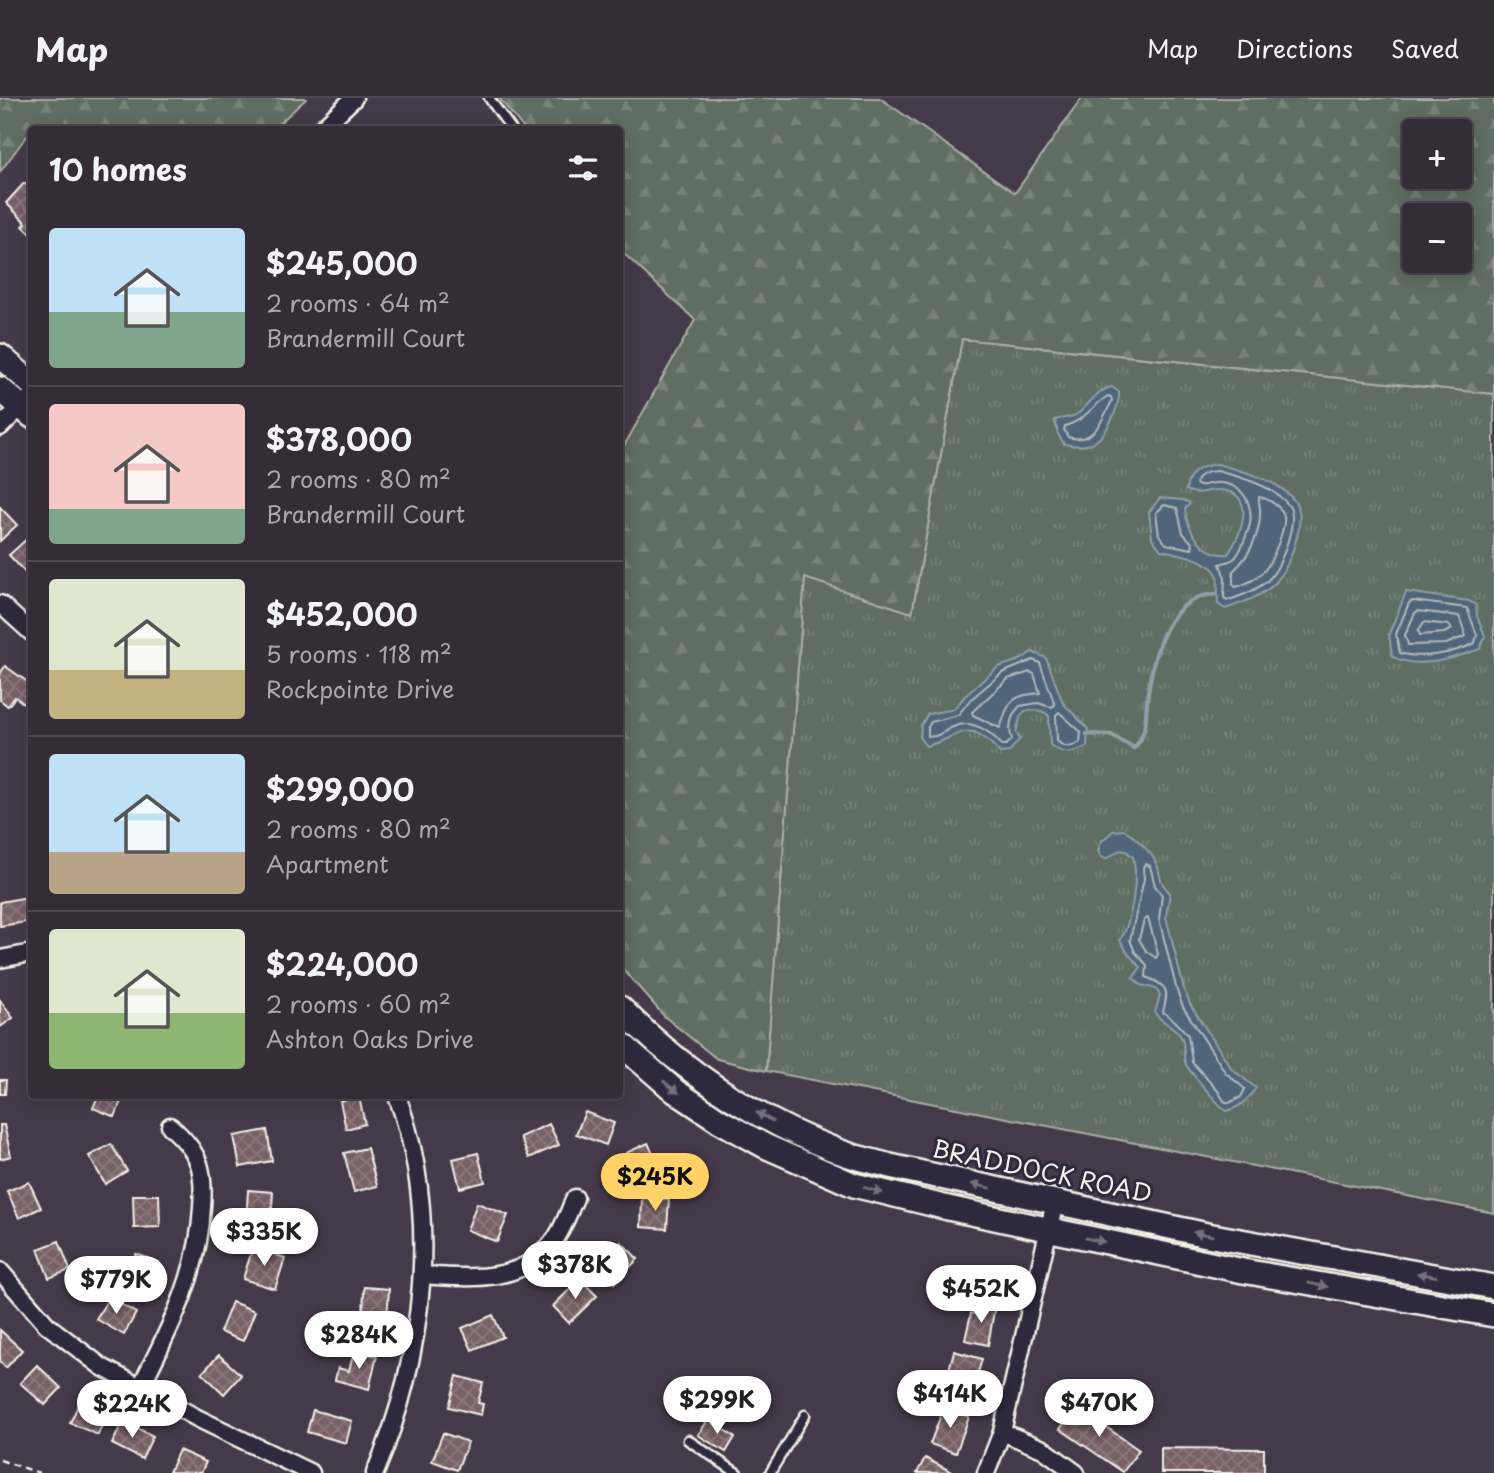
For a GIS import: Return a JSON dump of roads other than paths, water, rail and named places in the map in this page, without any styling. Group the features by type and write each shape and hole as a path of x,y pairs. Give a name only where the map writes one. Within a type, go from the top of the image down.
{"main road":[{"path":"0,356 28,380"},
{"path":"0,389 28,406"},
{"name":"BRADDOCK ROAD","path":"623,1011 694,1073 740,1103 841,1152 890,1166 1220,1238 1494,1287"},
{"path":"623,1046 675,1091 720,1121 815,1170 854,1185 1049,1230 1256,1273 1494,1315"}],"street":[{"path":"324,126 354,98"},
{"path":"0,426 28,406"},
{"path":"0,604 28,629"},
{"path":"0,959 28,954"},
{"path":"375,1473 403,1395 416,1332 422,1275 418,1191 407,1130 398,1099"},
{"path":"139,1388 184,1297 201,1230 199,1165 188,1144 170,1126"},
{"path":"422,1275 489,1277 523,1268 539,1257 554,1241 575,1198"},
{"path":"986,1473 1002,1432 1055,1202"},
{"path":"0,1271 47,1325 102,1367 311,1473"},
{"path":"1002,1432 1043,1449 1076,1473"}],"lane":[{"path":"489,98 509,126"},
{"path":"770,1473 806,1415"},
{"path":"688,1440 737,1473"}],"water":[{"path":"1112,387 1119,392 1119,398 1103,434 1090,444 1064,444 1058,434 1055,420 1074,416 1101,391"},
{"path":"1217,464 1250,473 1272,483 1291,496 1299,513 1295,544 1277,581 1260,594 1225,609 1218,604 1218,578 1213,569 1192,558 1161,550 1152,538 1149,512 1160,498 1190,503 1185,509 1186,517 1198,541 1211,551 1228,554 1242,525 1242,505 1238,497 1218,490 1198,493 1186,490 1196,471"},
{"path":"1406,592 1469,601 1476,605 1477,616 1485,636 1480,649 1424,663 1392,656 1389,634"},
{"path":"1032,652 1046,658 1063,703 1088,729 1087,746 1068,753 1050,745 1049,716 1035,710 1025,711 1021,715 1016,732 1020,739 1009,752 1000,753 989,741 972,732 957,734 926,746 920,739 921,725 928,714 954,709 998,667 1020,660"},
{"path":"1125,830 1151,854 1161,881 1170,893 1166,917 1190,1004 1232,1069 1256,1088 1244,1102 1227,1111 1187,1066 1180,1035 1155,1013 1160,995 1156,989 1141,985 1133,978 1141,967 1129,955 1120,940 1128,923 1133,900 1133,857 1120,850 1106,859 1101,857 1098,851 1101,842 1113,831"}],"waterway":[{"path":"1087,734 1111,735 1134,748 1142,736 1146,722 1154,660 1166,628 1186,604 1200,597 1217,594"}]}
